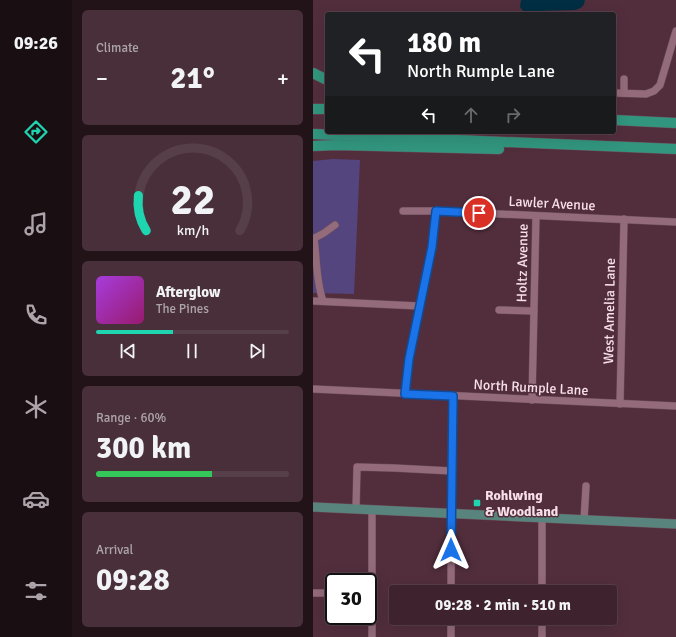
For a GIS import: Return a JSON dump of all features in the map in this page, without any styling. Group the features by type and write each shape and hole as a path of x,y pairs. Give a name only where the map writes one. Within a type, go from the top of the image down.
{"highway":[{"path":"313,73 325,79"},
{"path":"313,108 325,109"},
{"path":"616,120 676,123"},
{"path":"313,134 676,149"},
{"path":"313,146 337,145 610,150 644,148"}],"main road":[{"path":"313,507 676,524"}],"street":[{"path":"616,93 646,94 654,91 660,84 676,31"},
{"path":"624,79 624,93"},
{"name":"Lawler Avenue","path":"403,211 436,211 676,222"},
{"path":"405,394 409,359 432,247 436,211"},
{"name":"Holtz Avenue","path":"532,400 536,216"},
{"name":"West Amelia Lane","path":"620,404 624,219"},
{"path":"323,301 318,280 314,238 335,225"},
{"path":"313,288 318,280"},
{"path":"313,301 419,306"},
{"name":"Holtz Avenue","path":"499,310 534,311"},
{"name":"North Rumple Lane","path":"313,389 676,406"},
{"path":"451,585 453,396"},
{"path":"356,509 357,467 452,471"},
{"path":"584,520 586,486"},
{"path":"371,573 372,510"},
{"path":"542,518 542,585"},
{"path":"313,592 325,593"},
{"path":"372,625 373,637"},
{"path":"451,625 451,637"},
{"path":"542,625 542,637"}],"shaded area":[{"path":"333,159 360,160 354,294 313,293 313,161"}],"water":[{"path":"521,0 585,0 582,6 575,10 526,12 520,7"}],"place":[{"name":"Rohlwing & Woodland","path":"477,503"}],"route":[{"path":"451,550 453,396 405,394 409,359 432,247 436,211 479,213"}]}
